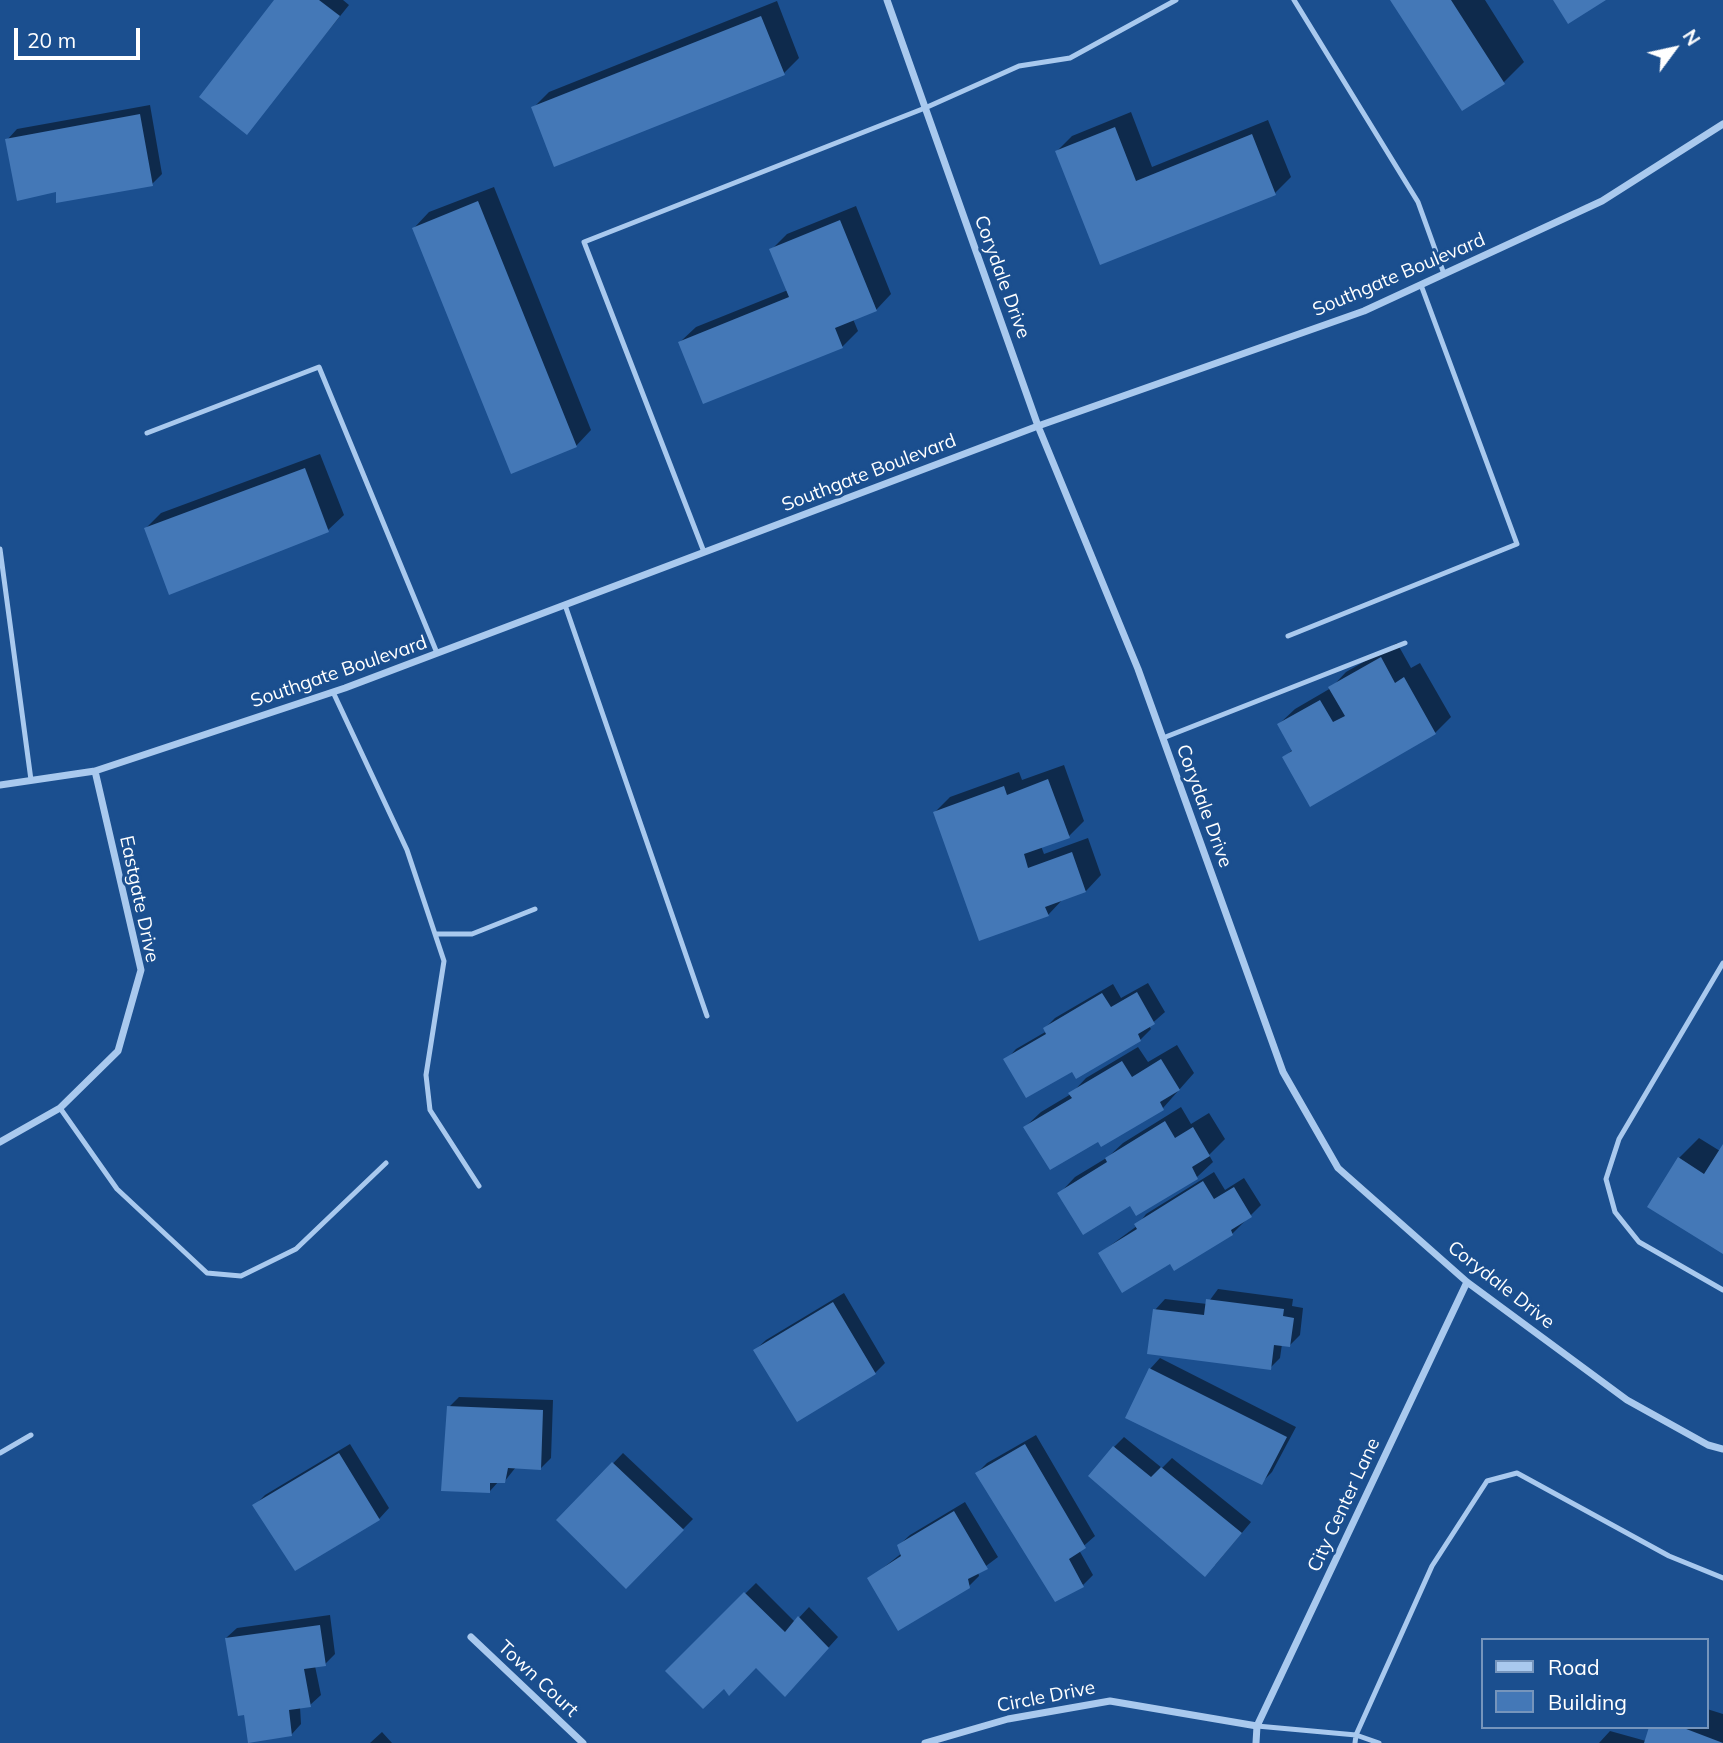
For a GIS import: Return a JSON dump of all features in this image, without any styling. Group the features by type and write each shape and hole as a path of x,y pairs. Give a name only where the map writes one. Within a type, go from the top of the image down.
{"street":[{"name":"Corydale Drive","path":"887,0 1038,426 1138,669 1283,1072 1338,1168 1467,1282 1627,1400 1708,1445 1723,1449"},
{"name":"Southgate Boulevard","path":"0,785 95,771 333,692 1038,426 1364,311 1602,201 1723,124"},
{"name":"Eastgate Drive","path":"0,1142 60,1108 118,1051 141,970 95,771"},
{"name":"City Center Lane","path":"1256,1743 1257,1726 1467,1282"},
{"name":"Town Court","path":"471,1637 583,1743"},
{"name":"Circle Drive","path":"925,1743 1008,1719 1110,1701 1257,1726"}],"lane":[{"path":"704,552 584,242 925,108 1019,66 1070,58 1176,0"},
{"path":"1294,0 1418,202 1444,274"},
{"path":"1288,636 1517,544 1421,285"},
{"path":"147,433 319,367 437,653"},
{"path":"0,549 31,780"},
{"path":"565,605 707,1016"},
{"path":"1163,738 1405,643"},
{"path":"333,692 407,850 436,934 444,961 426,1075 430,1110 480,1186"},
{"path":"436,934 472,934 535,909"},
{"path":"1723,962 1619,1139 1606,1179 1615,1212 1639,1242 1723,1290"},
{"path":"60,1108 117,1189 207,1273 241,1276 296,1249 386,1163"},
{"path":"0,1453 31,1435"},
{"path":"1355,1743 1356,1735 1432,1566 1487,1481 1517,1473 1670,1556 1723,1578"},
{"path":"1257,1726 1356,1735 1380,1743"}],"building":[{"path":"274,0 319,0 340,16 247,135 199,97"},
{"path":"1390,0 1451,0 1505,84 1462,111"},
{"path":"1553,0 1606,0 1568,24"},
{"path":"761,16 785,75 554,167 531,107"},
{"path":"140,114 153,186 56,203 56,192 17,201 5,139"},
{"path":"1115,127 1136,181 1252,134 1276,195 1100,265 1055,151"},
{"path":"478,201 577,447 511,474 412,228"},
{"path":"840,220 877,311 835,328 843,348 703,404 678,342 789,297 769,249"},
{"path":"305,468 329,532 169,595 144,528"},
{"path":"1381,657 1395,683 1404,677 1436,734 1310,807 1282,757 1292,751 1277,724 1320,700 1333,722 1345,716 1328,687"},
{"path":"1048,779 1070,838 1024,854 1028,868 1072,852 1086,892 1045,907 1049,916 979,941 933,812 1004,786 1007,795"},
{"path":"1137,992 1155,1024 1138,1034 1141,1041 1076,1079 1072,1072 1026,1098 1003,1059 1046,1034 1043,1028 1102,993 1111,1007"},
{"path":"1161,1059 1180,1090 1160,1102 1164,1110 1101,1147 1098,1142 1050,1170 1023,1127 1072,1098 1068,1093 1122,1061 1132,1077"},
{"path":"1165,1121 1175,1138 1193,1127 1210,1156 1192,1167 1198,1179 1136,1216 1130,1206 1083,1235 1057,1193 1107,1162 1105,1158"},
{"path":"1723,1144 1723,1254 1647,1207 1678,1157 1704,1174"},
{"path":"1203,1181 1214,1199 1234,1187 1252,1217 1231,1230 1233,1235 1174,1271 1170,1264 1122,1293 1098,1253 1137,1229 1134,1224"},
{"path":"1206,1299 1284,1309 1283,1316 1294,1318 1290,1347 1274,1345 1271,1370 1147,1354 1153,1309 1204,1315"},
{"path":"833,1302 876,1374 797,1422 753,1350"},
{"path":"1149,1368 1287,1437 1262,1485 1125,1418"},
{"path":"447,1406 543,1410 541,1470 508,1468 505,1483 490,1483 490,1493 441,1491"},
{"path":"1025,1444 1086,1548 1069,1559 1084,1587 1055,1602 975,1473"},
{"path":"1113,1446 1151,1477 1161,1467 1242,1533 1205,1577 1088,1476"},
{"path":"339,1453 380,1520 295,1571 252,1505"},
{"path":"612,1462 684,1530 626,1589 556,1520"},
{"path":"954,1511 988,1569 968,1579 970,1588 898,1631 867,1578 901,1556 897,1545"},
{"path":"744,1592 785,1632 798,1616 829,1648 785,1697 756,1668 729,1696 724,1689 703,1709 665,1671"},
{"path":"320,1625 326,1666 304,1669 311,1707 289,1710 292,1736 248,1743 244,1715 238,1716 225,1638"},
{"path":"1648,1729 1686,1729 1723,1743 1644,1743"}]}
